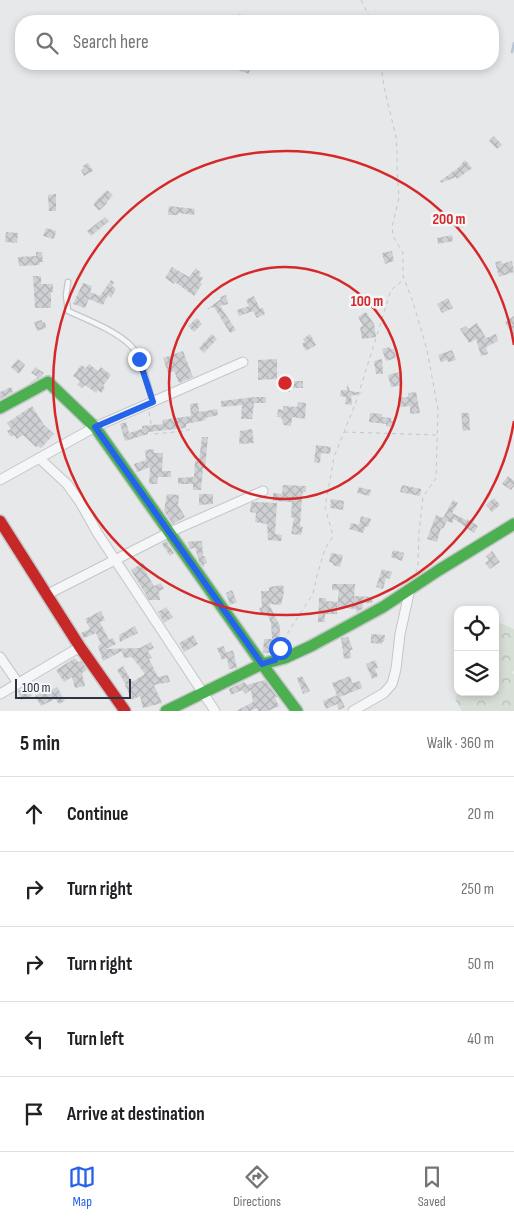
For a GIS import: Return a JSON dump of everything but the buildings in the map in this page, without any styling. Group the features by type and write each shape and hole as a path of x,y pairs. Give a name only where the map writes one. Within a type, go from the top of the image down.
{"street":[{"path":"0,480 95,427 243,362"},
{"path":"0,408 48,382 95,427 297,711"},
{"path":"39,458 67,484 80,502 114,560 215,711"},
{"path":"46,595 170,532 263,491"},
{"path":"0,521 4,536 124,711"},
{"path":"166,711 262,664 311,646 383,607 514,524"},
{"path":"353,711 384,693 392,684 396,669 400,634 410,590"},
{"path":"0,694 80,647"},
{"path":"0,657 18,683"}],"lane":[{"path":"68,282 66,295 68,311 111,331 131,346 139,359 150,403"}],"path":[{"path":"361,0 367,15"},
{"path":"382,70 397,150 396,169 399,198 392,232 394,240 403,253 404,279 427,350 438,409 436,478 423,497 416,574"},
{"path":"275,660 290,629 313,594 322,558 332,536 325,507 334,457 356,402 391,290 404,279"},
{"path":"150,403 152,434 184,431 193,428"},
{"path":"344,432 438,435"}],"green space":[{"path":"499,623 514,629 514,670 512,673 514,674 514,711 462,711 455,699 456,696 499,696"}],"waterway":[{"path":"512,52 514,43"}],"traffic: fast":[{"path":"0,408 48,382 95,427 297,711"},
{"path":"166,711 262,664 285,658 311,646 383,607 514,524"}],"traffic: jam":[{"path":"0,521 80,647 125,711"}],"route":[{"path":"139,359 153,402 95,427 262,664 275,660 280,648"}]}
